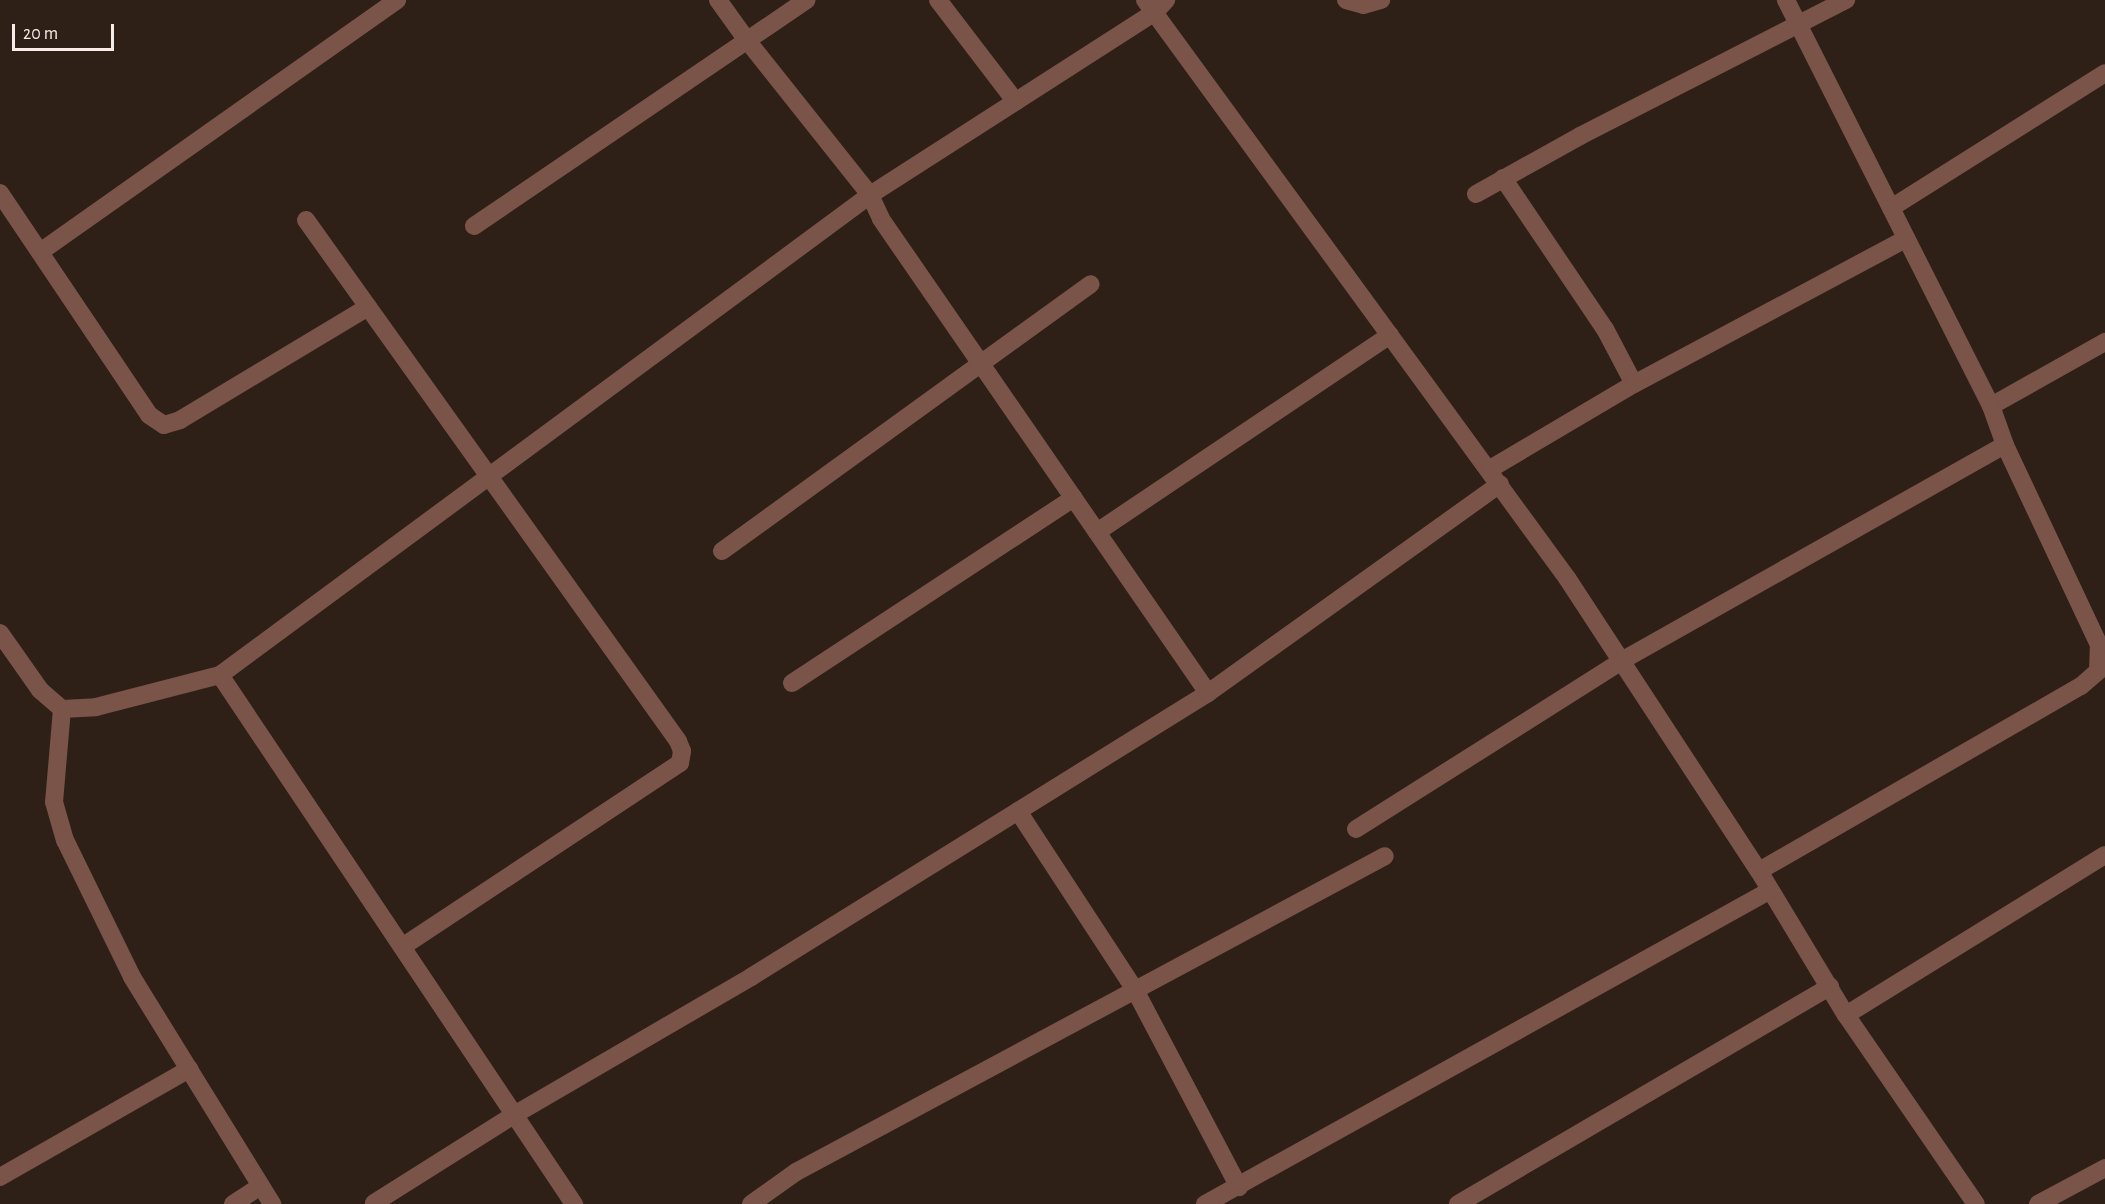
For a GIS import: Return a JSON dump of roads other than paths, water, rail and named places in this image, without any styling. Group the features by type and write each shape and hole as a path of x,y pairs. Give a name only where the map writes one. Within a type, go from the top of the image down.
{"street":[{"path":"40,252 397,0"},
{"path":"718,0 746,39 870,195 881,219 1208,693"},
{"path":"474,226 806,0"},
{"path":"938,0 1016,102"},
{"path":"1346,0 1363,5 1381,0"},
{"path":"1759,871 2081,686 2098,671 2099,645 2005,445 1991,406 1801,25 1786,0"},
{"path":"1476,194 1580,136 1846,0"},
{"path":"0,633 40,690 62,709 96,707 220,675 870,195 1016,102 1155,4 1390,335 1495,477 1623,660 1759,871 1846,1015 1976,1204"},
{"path":"1891,208 2105,73"},
{"path":"1503,178 1605,329 1634,384"},
{"path":"0,192 149,415 164,425 180,420 368,307"},
{"path":"306,220 678,741 682,751 680,763 402,947"},
{"path":"374,1203 514,1115 751,976 1208,693 1495,477 1634,384 1906,239"},
{"path":"722,551 1091,284"},
{"path":"1097,532 1390,335"},
{"path":"1991,406 2105,342"},
{"path":"1356,829 1623,660 2005,445"},
{"path":"792,683 1074,498"},
{"path":"220,675 574,1204"},
{"path":"62,709 54,802 65,840 132,978 272,1204"},
{"path":"1018,811 1135,990 1239,1187"},
{"path":"751,1204 796,1172 1386,856"},
{"path":"1846,1015 2102,863"},
{"path":"1205,1204 1769,891"},
{"path":"1458,1204 1830,987"},
{"path":"0,1177 189,1069"},
{"path":"2038,1204 2105,1168"},
{"path":"233,1204 261,1186"}]}
